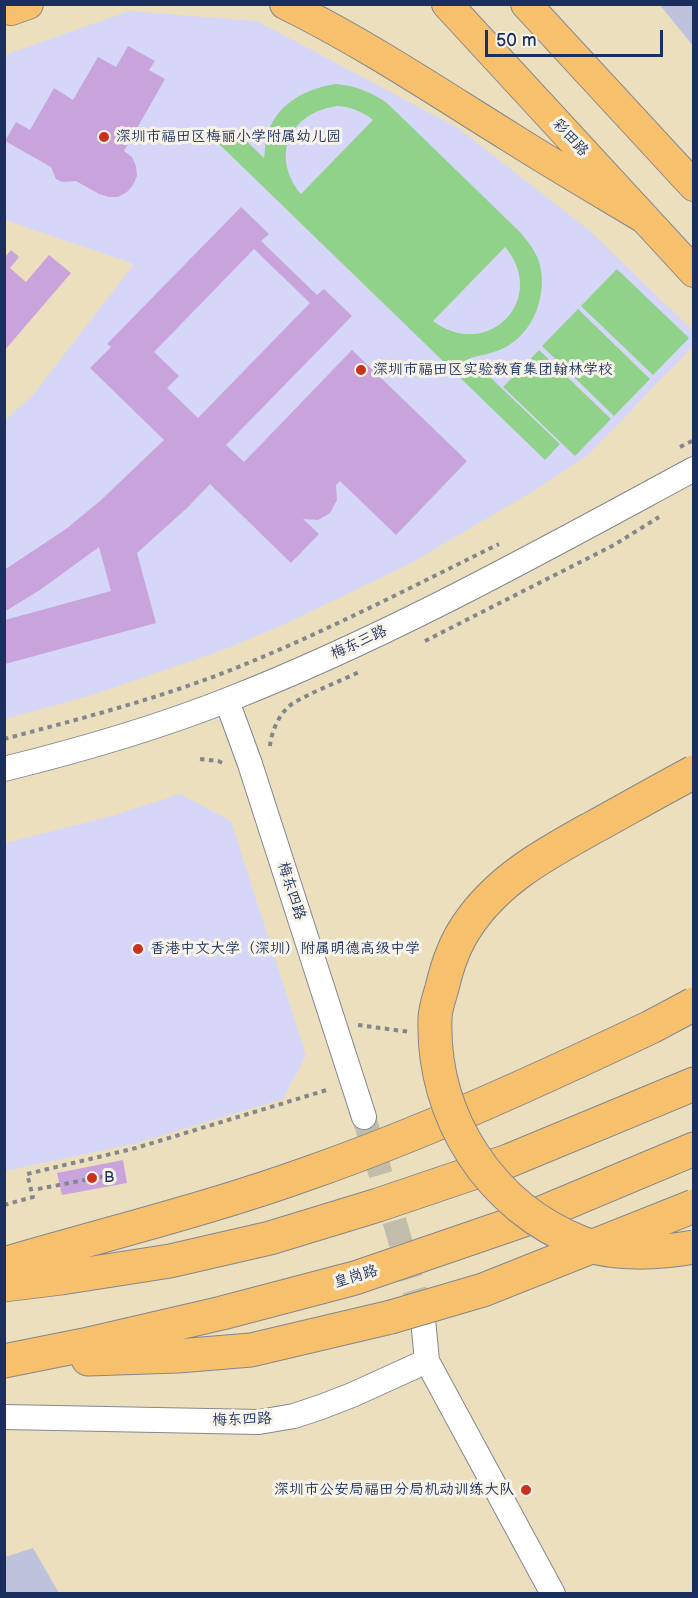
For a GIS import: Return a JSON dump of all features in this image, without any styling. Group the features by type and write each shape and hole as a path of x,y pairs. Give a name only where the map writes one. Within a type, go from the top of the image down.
{"highway":[{"path":"693,772 539,858 496,890 466,926 447,963 435,1017 436,1061 447,1105 467,1148 484,1171 510,1198 541,1223 583,1244 626,1252 667,1252 693,1247"},
{"path":"4,1264 197,1210 308,1173 416,1133 505,1095 693,1004"},
{"path":"4,1285 171,1261 281,1235 508,1161 693,1084"},
{"name":"皇岗路","path":"7,1361 222,1313 355,1278 526,1219 693,1149"},
{"path":"7,1361 177,1356 251,1350 391,1317 483,1290 628,1234 693,1206"}],"main road":[{"path":"285,4 405,71 512,139 644,218"},
{"name":"彩田路","path":"447,4 693,272"},
{"path":"526,4 693,186"}],"street":[{"name":"梅东三路","path":"4,769 98,745 279,680 391,628 693,469"},
{"name":"梅东四路","path":"227,700 250,764 364,1117"},
{"path":"423,1320 427,1361 553,1593"},
{"name":"梅东四路","path":"4,1417 259,1422 294,1416 321,1407 427,1361"}],"path":[{"path":"673,451 693,440"},
{"path":"4,739 97,715 226,671 269,654 373,606 501,543"},
{"path":"270,747 277,723 290,706"},
{"path":"200,759 218,761 234,768"},
{"path":"354,1025 411,1032"},
{"path":"4,1205 33,1197 27,1173 136,1148 339,1086"},
{"path":"38,1189 116,1174"}],"shaded area":[{"path":"660,5 693,5 693,46"},
{"name":"深圳市福田区实验教育集团翰林学校","path":"129,11 257,21 458,128 589,230 693,331 693,346 588,455 530,493 411,563 287,623 223,650 92,695 5,719 4,421 33,395 134,264 5,220 5,55"},
{"name":"香港中文大学（深圳）附属明德高级中学","path":"180,794 231,821 306,1055 283,1099 133,1144 5,1171 5,843 115,815"},
{"path":"33,1548 59,1593 5,1593 5,1557"}],"green space":[{"path":"336,84 357,88 387,103 521,233 535,252 540,265 542,289 531,322 516,340 506,347 470,358 560,444 545,460 219,144 234,129 264,158 266,139 276,116 292,100 324,86","holes":["337,106 356,110 373,120 301,194 292,180 287,165 286,151 289,138 296,127 307,117 320,110","505,247 517,267 520,286 516,304 506,319 492,329 474,334 454,332 433,321"]},
{"path":"617,269 689,338 653,375 581,306"},
{"path":"578,309 650,379 614,416 542,346"},
{"path":"539,350 611,419 575,456 503,387"}],"building":[{"path":"128,46 155,61 149,70 165,79 124,151 132,157 137,176 127,192 118,197 109,197 76,181 62,182 56,179 51,167 5,141 16,122 30,130 54,88 73,100 98,57 116,67"},
{"path":"241,207 269,234 261,241 317,295 324,289 352,316 226,445 244,462 352,350 467,461 396,535 340,481 336,485 337,500 330,513 318,520 303,519 319,534 291,563 210,484 137,553 156,623 5,664 5,620 111,591 99,547 40,590 4,612 4,570 66,529 100,501 164,440 90,368 111,347 107,344","holes":["254,249 310,303 198,418 167,388 179,376 154,352"]},
{"path":"11,250 19,257 10,268 26,282 49,255 71,273 4,351 4,307 6,305 4,303 4,254 6,256"},
{"name":"B","path":"123,1160 127,1183 62,1195 57,1173"}],"tunnel":[{"path":"364,1117 423,1319"}],"place":[{"name":"深圳市福田区梅丽小学附属幼儿园","path":"104,137"},
{"name":"深圳市福田区实验教育集团翰林学校","path":"361,370"},
{"name":"香港中文大学（深圳）附属明德高级中学","path":"138,949"},
{"name":"B","path":"92,1178"},
{"name":"深圳市公安局福田分局机动训练大队","path":"526,1490"}]}
